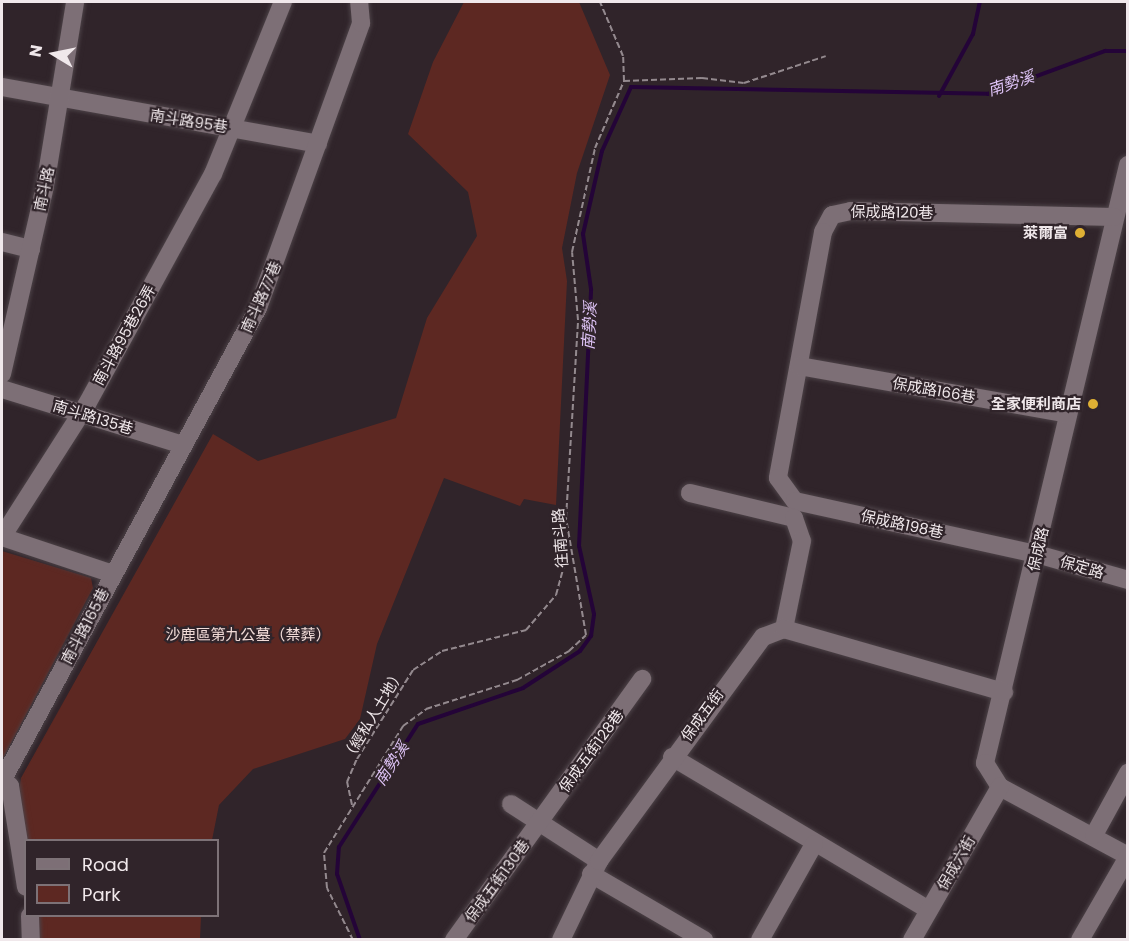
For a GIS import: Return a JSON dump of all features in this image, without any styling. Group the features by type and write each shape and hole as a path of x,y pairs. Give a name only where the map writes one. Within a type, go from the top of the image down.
{"street":[{"name":"南斗路","path":"2,374 31,249 60,99 75,2"},
{"name":"南斗路95巷26弄","path":"2,537 81,413 235,128 283,2"},
{"name":"南斗路77巷","path":"113,574 258,308 361,23 359,2"},
{"name":"南斗路95巷","path":"2,87 318,144"},
{"name":"保成路","path":"1000,787 985,763 1037,554 1128,165"},
{"name":"保成路120巷","path":"778,478 823,232 840,211 1114,218"},
{"path":"2,242 31,249"},
{"name":"保成路166巷","path":"800,366 1068,414"},
{"name":"南斗路135巷","path":"2,389 183,445"},
{"name":"保成路198巷","path":"778,478 795,501 1037,554"},
{"path":"690,493 794,518 802,540 784,629 1004,692"},
{"name":"南斗路165巷","path":"2,537 113,574 2,780"},
{"name":"保定路","path":"1037,554 1128,580"},
{"name":"保成五街","path":"784,629 753,645 672,757 814,844 929,910"},
{"name":"保成五街128巷","path":"539,823 642,679"},
{"path":"561,939 595,867 672,757"},
{"path":"1094,835 1128,773"},
{"path":"2,780 10,786 24,874"},
{"path":"1000,787 1094,835 1128,856 1080,939"},
{"name":"保成六街","path":"912,939 1000,787"},
{"path":"511,804 595,867 704,939"},
{"name":"保成五街130巷","path":"454,939 539,823"},
{"path":"760,939 814,844"},
{"path":"30,917 31,939"}],"path":[{"name":"往南斗路","path":"353,939 336,912 322,872 329,838 403,726 426,709 517,680 580,644 587,625 568,550 578,320 575,224 595,148 624,81 623,56 600,2"},
{"path":"624,81 702,78 744,83 826,56"},
{"name":"（經私人土地）","path":"351,805 347,782 357,759 413,670 442,651 526,630 556,595 568,550"}],"green space":[{"name":"沙鹿區第九公墓（禁葬）","path":"464,2 579,2 610,75 577,173 562,248 567,281 556,505 524,499 520,506 444,478 377,644 360,719 345,739 253,769 219,805 212,839 26,839 18,797 21,778 213,434 258,461 396,418 427,318 477,236 468,192 408,134 433,62"},
{"path":"2,551 91,578 93,588 2,760"},
{"path":"33,917 201,917 200,939 35,939"}],"waterway":[{"path":"939,96 973,34 980,2"},
{"name":"南勢溪","path":"360,940 337,874 339,847 418,724 523,688 580,651 591,636 594,614 579,546 591,289 583,234 602,151 631,87 988,94 1105,51 1128,51"}],"place":[{"name":"萊爾富","path":"1080,233"},
{"name":"全家便利商店","path":"1093,404"}]}
